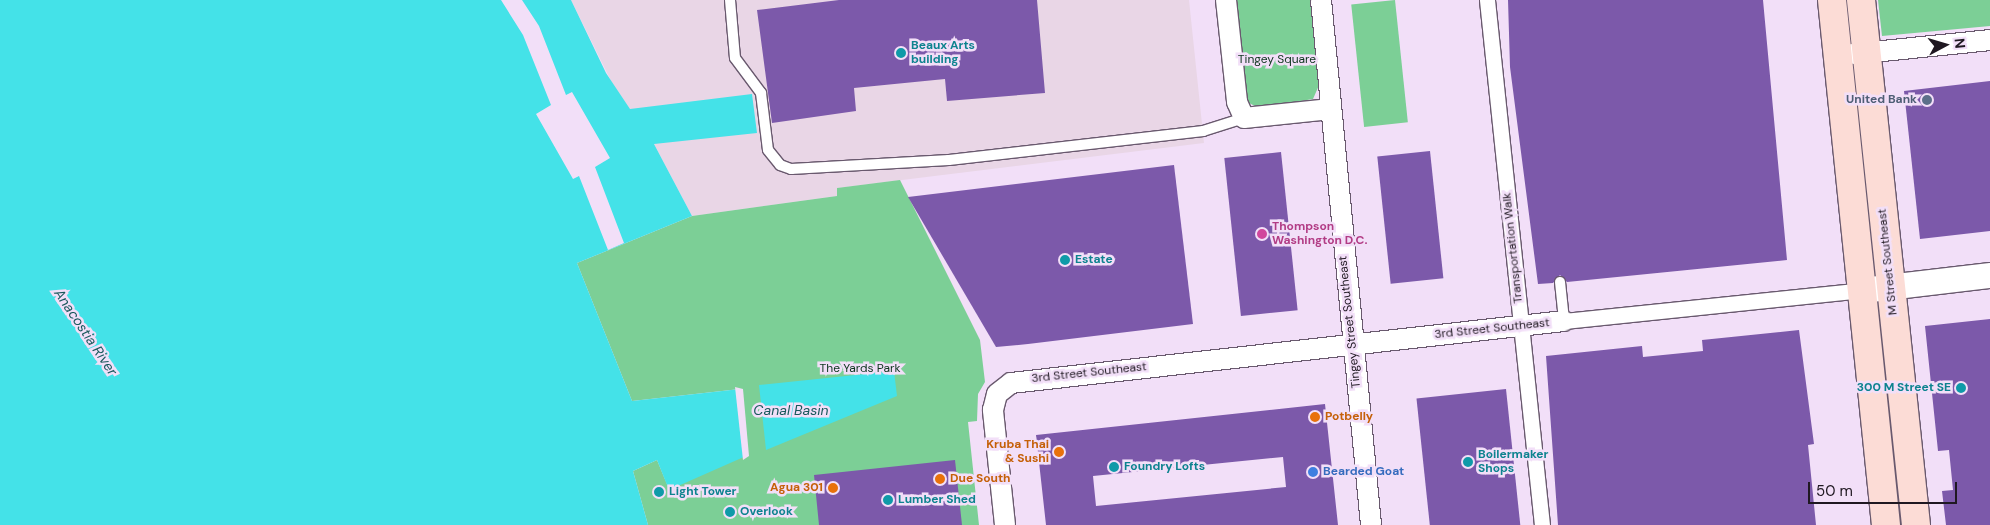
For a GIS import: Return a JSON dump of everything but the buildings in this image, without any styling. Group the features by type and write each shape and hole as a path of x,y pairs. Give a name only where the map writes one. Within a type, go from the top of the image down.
{"main road":[{"path":"1832,0 1886,525"},
{"name":"M Street Southeast","path":"1861,0 1916,525"}],"street":[{"path":"1226,0 1237,102 1244,118 1331,109"},
{"name":"Tingey Street Southeast","path":"1321,0 1371,525"},
{"name":"Transportation Walk","path":"1487,0 1542,525"},
{"path":"1838,55 1990,40"},
{"name":"3rd Street Southeast","path":"1005,525 993,410 997,394 1011,383 1032,378 1353,345 1521,325 1990,275"}],"lane":[{"path":"730,0 735,58 761,93 768,150 780,165 790,169 948,160 1203,131 1244,118"},
{"path":"1560,282 1564,321"}],"shaded area":[{"path":"571,0 1189,0 1204,143 837,188 837,196 692,216 654,144 615,89"}],"green space":[{"name":"Tingey Square","path":"1231,0 1310,0 1320,83 1313,99 1259,108 1245,101"},
{"path":"1395,0 1408,122 1364,127 1351,5"},
{"path":"1878,0 1990,0 1990,26 1882,36"},
{"name":"The Yards Park","path":"900,180 980,340 985,382 978,394 977,421 968,422 979,525 648,525 633,471 657,460 669,489 740,389 632,401 577,263 692,216 837,196 837,188"}],"water":[{"name":"Anacostia River","path":"0,0 571,0 606,73 630,109 752,94 757,133 654,144 692,216 577,263 632,401 740,389 746,456 669,490 657,460 633,471 648,525 0,525"},
{"name":"Canal Basin","path":"894,371 897,396 766,450 759,385"}],"pier":[{"path":"501,0 522,0 539,26 566,95 572,92 610,158 595,167 624,243 608,250 579,176 573,179 536,114 551,105 523,35"},
{"path":"735,387 743,389 749,456 743,460"}],"place":[{"name":"Beaux Arts building","path":"901,53"},
{"name":"United Bank","path":"1927,100"},
{"name":"Thompson Washington D.C.","path":"1262,234"},
{"name":"Estate","path":"1065,260"},
{"name":"300 M Street SE","path":"1961,388"},
{"name":"Potbelly","path":"1315,417"},
{"name":"Kruba Thai & Sushi","path":"1059,452"},
{"name":"Boilermaker Shops","path":"1468,462"},
{"name":"Foundry Lofts","path":"1114,467"},
{"name":"Bearded Goat","path":"1313,472"},
{"name":"Due South","path":"940,479"},
{"name":"Agua 301","path":"833,488"},
{"name":"Light Tower","path":"659,492"},
{"name":"Lumber Shed","path":"888,500"},
{"name":"Overlook","path":"730,512"}]}
